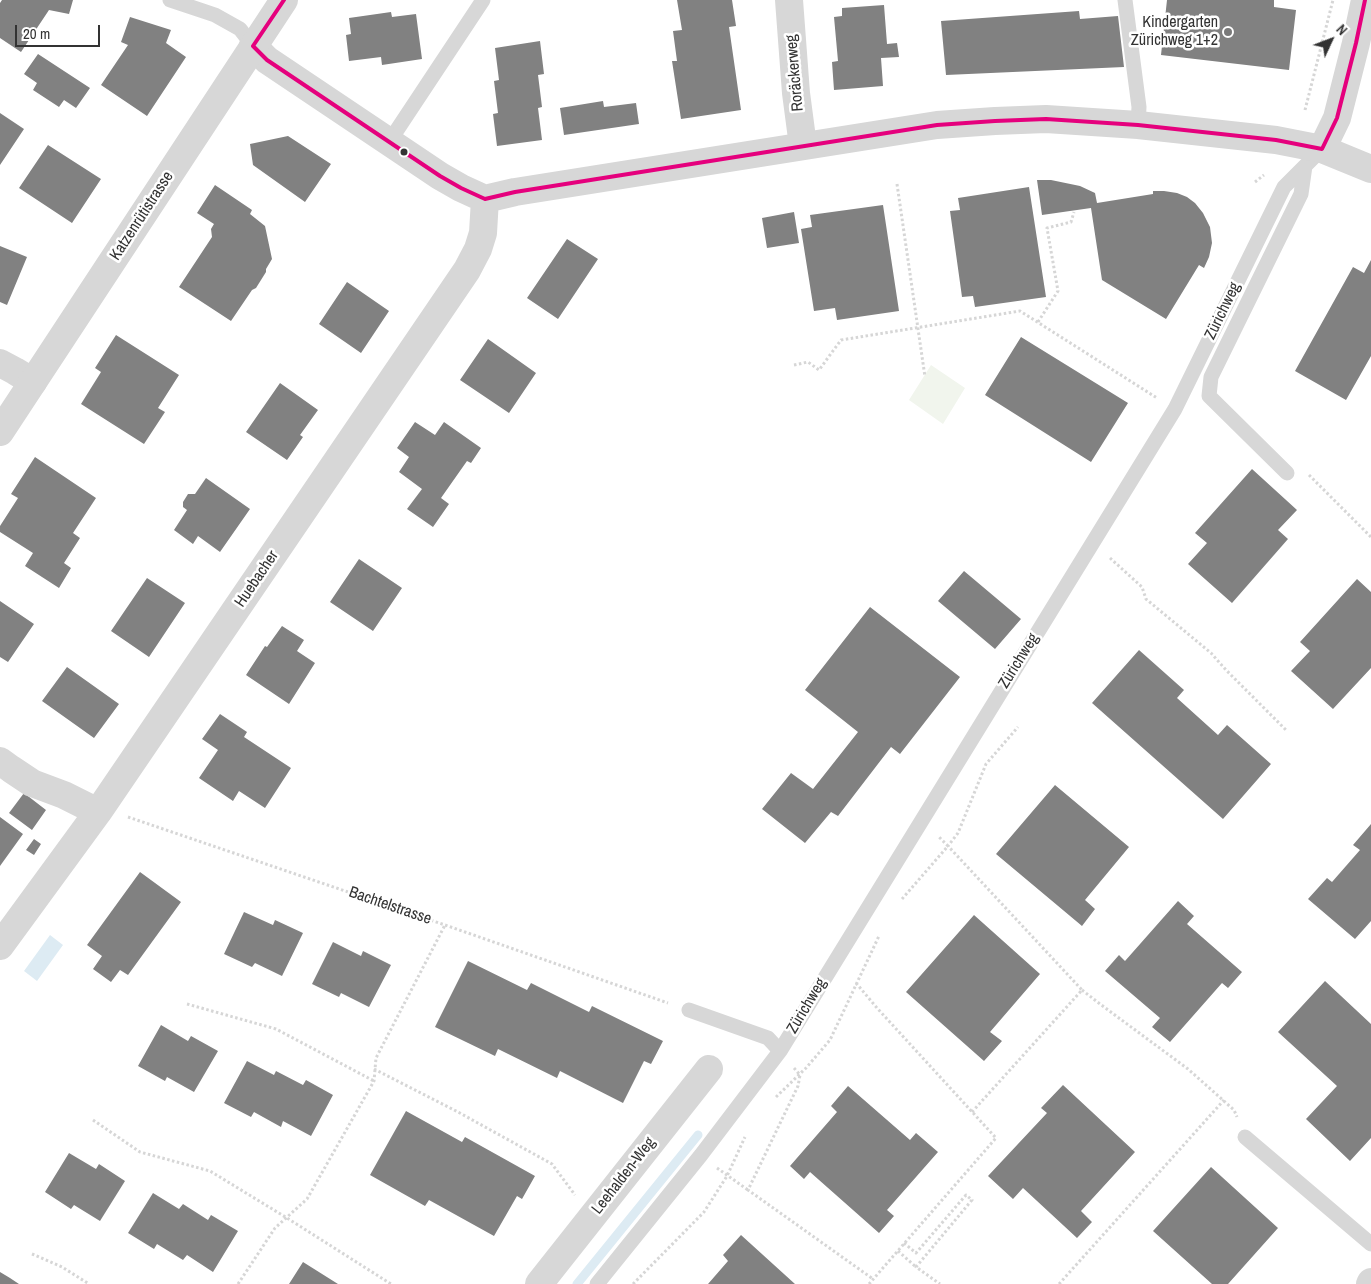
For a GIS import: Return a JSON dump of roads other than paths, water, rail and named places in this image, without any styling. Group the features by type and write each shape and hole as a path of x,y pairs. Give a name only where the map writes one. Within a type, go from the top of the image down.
{"street":[{"name":"Katzenrütistrasse","path":"0,432 284,0"},
{"name":"Roräckerweg","path":"789,0 796,93 803,146"},
{"name":"Zürichweg","path":"1314,158 1337,118 1365,0"},
{"path":"253,46 267,60 440,176 485,199 515,192 937,125 1046,119 1138,124 1276,140 1314,158 1371,169"},
{"name":"Huebacher","path":"0,946 98,812 467,270 478,249 483,233 485,199"},
{"path":"0,363 33,382"},
{"path":"0,761 32,783 64,795 98,812"},
{"name":"Leehalden-Weg","path":"539,1284 709,1069"}],"lane":[{"path":"170,0 214,15 240,29 253,46"},
{"path":"389,142 483,0"},
{"path":"1125,0 1139,108 1138,124"},
{"path":"1287,473 1209,396 1211,378 1301,194 1314,158"},
{"name":"Zürichweg","path":"598,1284 701,1155 780,1050 1175,409 1284,187 1314,158"},
{"path":"1195,367 1211,378"},
{"path":"689,1010 768,1038 780,1050"},
{"path":"1245,1137 1371,1244"}],"waterway":[{"path":"577,1284 698,1135"}],"place":[{"name":"Kindergarten Zürichweg 1+2","path":"1228,32"}]}
